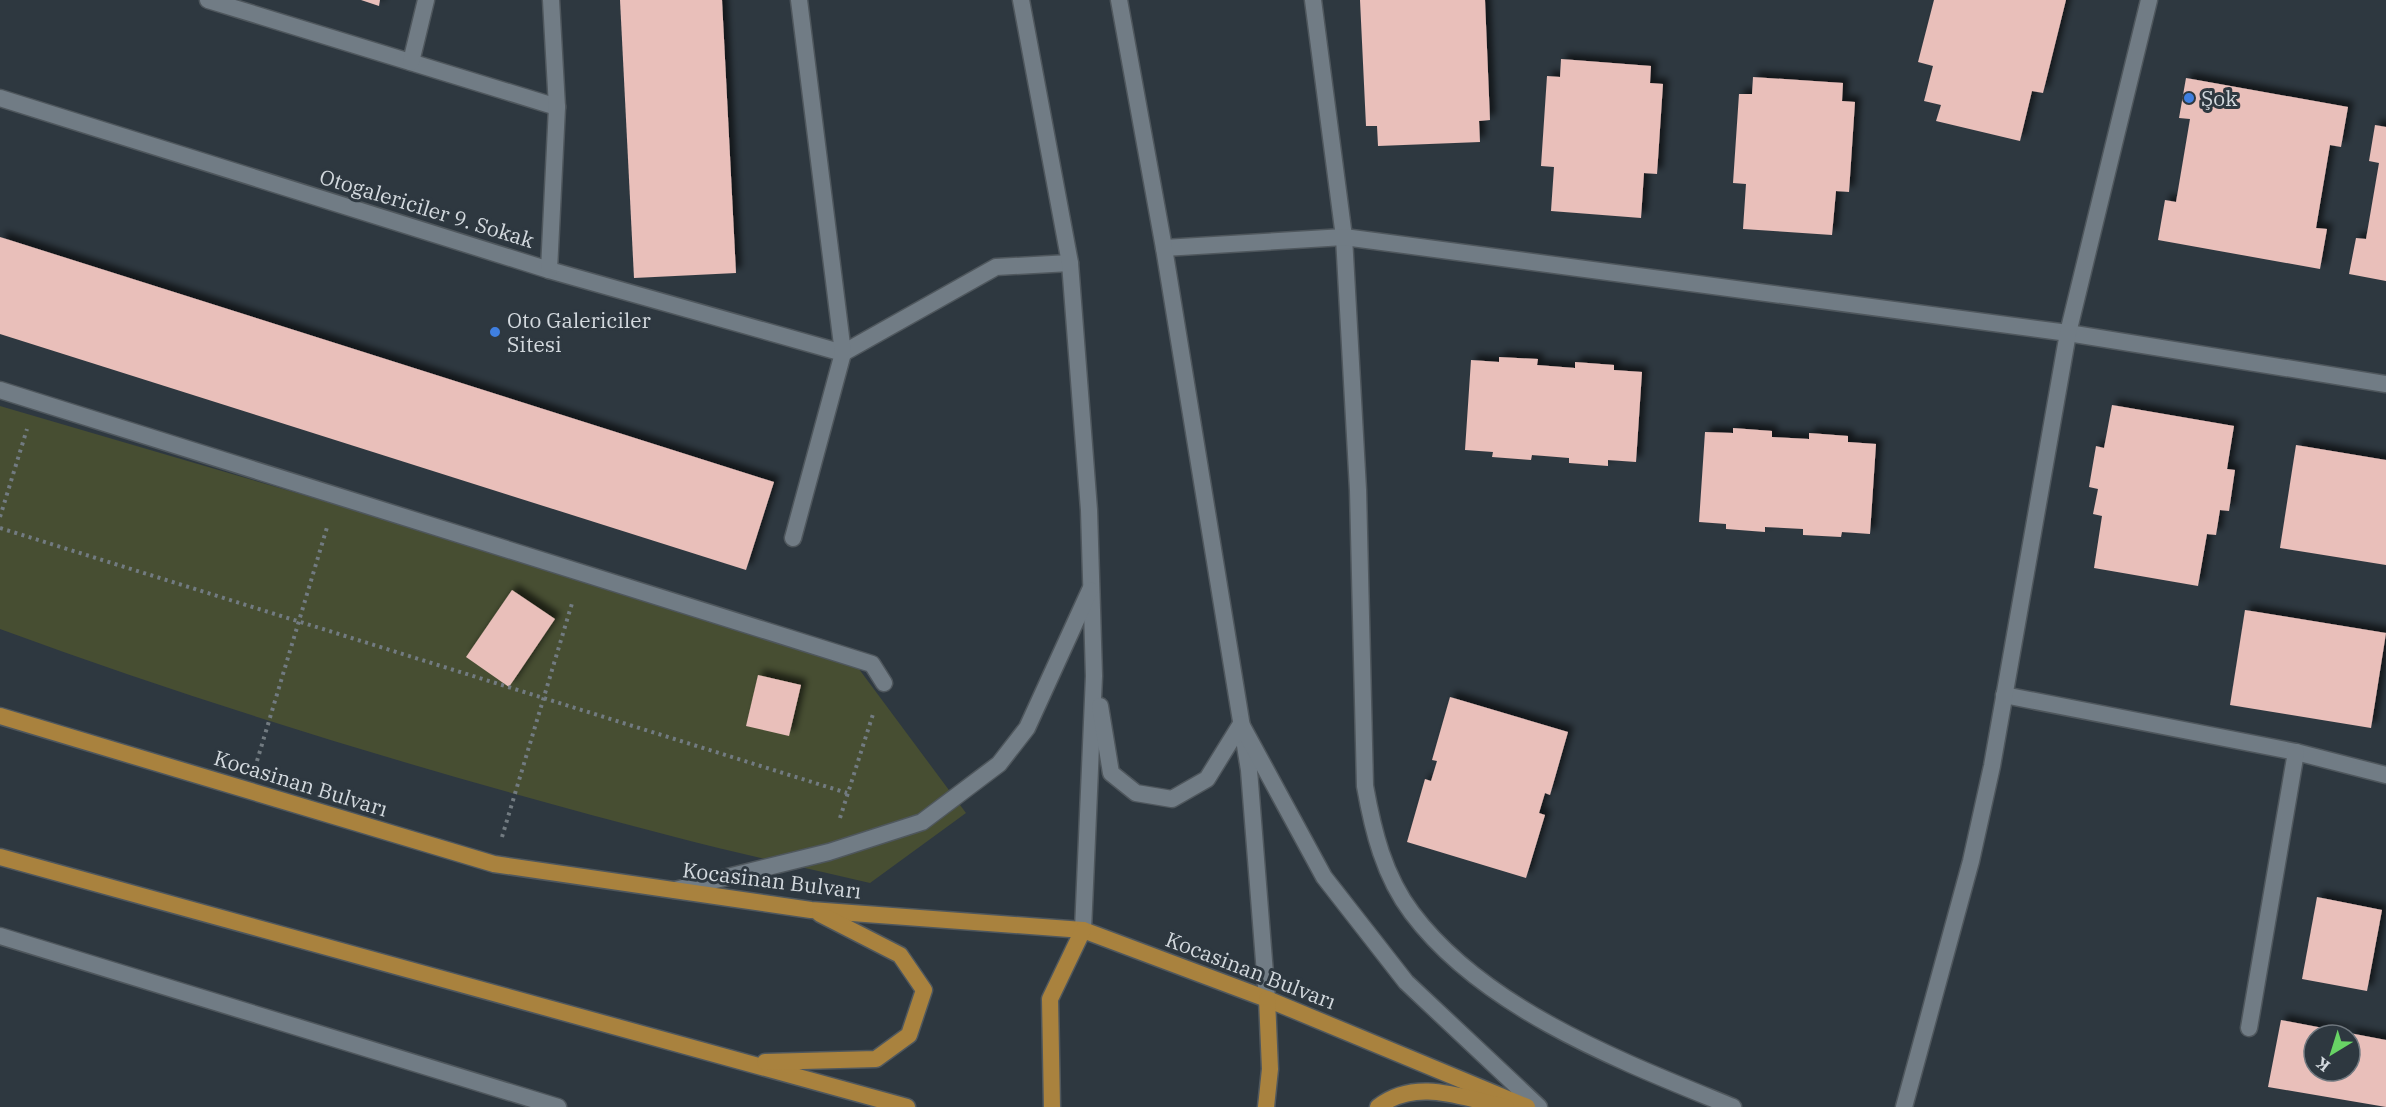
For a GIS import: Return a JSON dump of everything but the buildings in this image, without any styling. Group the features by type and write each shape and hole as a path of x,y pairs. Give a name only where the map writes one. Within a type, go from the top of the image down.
{"highway":[{"name":"Kocasinan Bulvarı","path":"0,716 494,864 811,910 1083,930 1267,999 1527,1107"},
{"path":"0,857 907,1107"},
{"path":"747,1063 876,1059 909,1035 924,990 900,955 811,910"},
{"path":"1052,1107 1050,999 1083,930"},
{"path":"1266,1107 1270,1069 1267,999"},
{"path":"1378,1107 1389,1098 1407,1091 1430,1090 1506,1107"}],"street":[{"path":"208,0 557,107"},
{"path":"411,62 426,0"},
{"path":"549,270 557,107 551,0"},
{"path":"793,538 843,353 799,0"},
{"path":"1021,0 1070,263 1089,510 1094,676 1083,930"},
{"path":"1119,0 1164,248 1249,770 1267,999"},
{"path":"1313,0 1344,237 1358,490 1365,786 1373,829 1386,867 1411,912 1449,956 1543,1022 1658,1076 1732,1107"},
{"path":"1904,1107 1971,861 1992,766 2068,333 2149,0"},
{"name":"Otogalericiler 9. Sokak","path":"0,98 549,270 843,353"},
{"path":"1164,248 1344,237 2068,333 2386,384"},
{"path":"843,353 996,267 1070,263"},
{"path":"0,390 872,664 884,683"},
{"path":"673,890 829,852 922,822 999,764 1027,728 1092,586"},
{"path":"1094,676 1111,773 1136,793 1172,799 1207,779 1241,724"},
{"path":"2004,695 2296,752 2386,775"},
{"path":"1241,724 1324,877 1406,982 1539,1107"},
{"path":"2249,1028 2296,752"},
{"path":"0,937 558,1107"}],"path":[{"path":"0,517 36,401"},
{"path":"248,791 337,495"},
{"path":"0,528 848,794"},
{"path":"494,864 582,572"},
{"path":"829,852 884,683"}],"green space":[{"path":"0,406 754,627 853,661 966,813 870,883 675,837 420,767 251,715 0,629"}],"place":[{"name":"Şok","path":"2189,98"},
{"name":"Oto Galericiler Sitesi","path":"495,332"}]}
